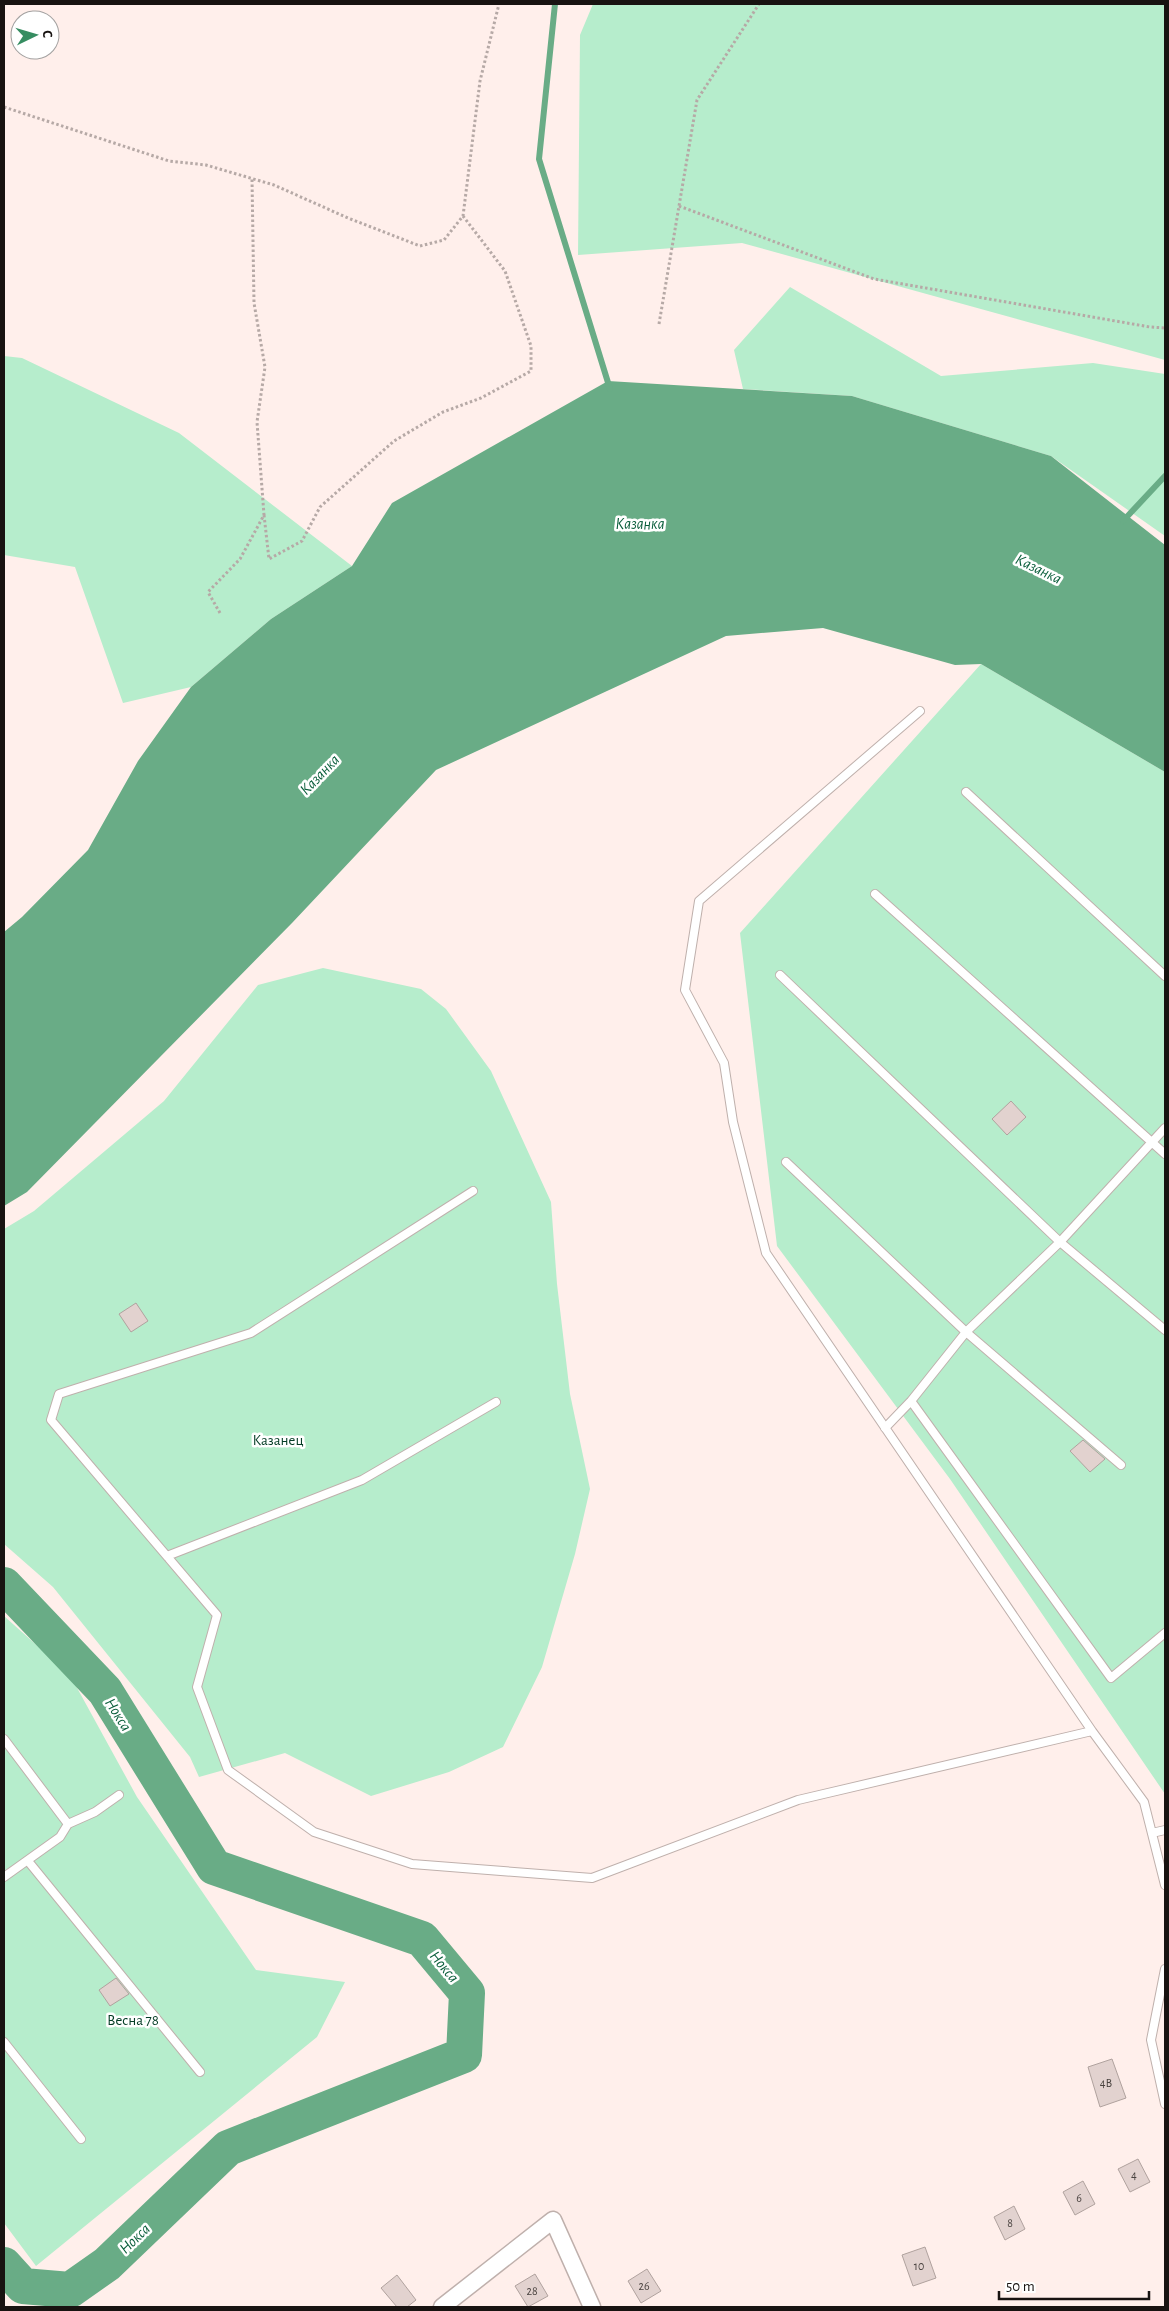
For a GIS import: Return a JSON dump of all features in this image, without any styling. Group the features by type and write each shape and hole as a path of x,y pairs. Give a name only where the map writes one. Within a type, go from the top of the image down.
{"street":[{"path":"442,2307 554,2220 592,2307"}],"lane":[{"path":"920,711 699,901 685,990 724,1064 733,1122 766,1253 1092,1732 1144,1802 1165,1885"},
{"path":"966,792 1165,976"},
{"path":"875,894 1165,1154"},
{"path":"780,975 1060,1242 1165,1330"},
{"path":"885,1428 911,1401 966,1332 1060,1242 1165,1128"},
{"path":"786,1162 966,1332 1121,1465"},
{"path":"472,1191 251,1334 59,1394 51,1420 217,1615 197,1687 228,1770 314,1832 412,1864 592,1878 798,1800 1092,1732"},
{"path":"911,1401 1111,1678 1165,1633"},
{"path":"167,1556 362,1480 496,1402"},
{"path":"4,1739 68,1824"},
{"path":"4,1877 60,1837 68,1824 95,1812 119,1795"},
{"path":"1152,1833 1165,1830"},
{"path":"28,1861 200,2072"},
{"path":"1165,1969 1151,2040 1165,2104"},
{"path":"4,2042 81,2139"}],"path":[{"path":"4,107 170,161 206,165 274,185 348,218 420,246 444,240 463,216 480,81 499,4"},
{"path":"659,324 697,100 758,4"},
{"path":"252,179 254,303 265,368 257,422 269,559 302,541 320,508 394,441 443,412 481,398 531,371 531,346 505,271 463,216"},
{"path":"679,206 874,279 1150,327 1165,328"},
{"path":"220,613 208,592 240,559 264,514"}],"green space":[{"path":"593,4 1165,4 1165,360 742,243 578,255 580,35"},
{"path":"790,287 941,376 1093,363 1165,374 1165,536 1051,456 852,396 743,389 734,350"},
{"path":"4,356 22,358 179,433 352,566 271,619 191,687 123,703 75,567 4,555"},
{"path":"981,664 1165,772 1165,1794 950,1479 777,1246 740,933"},
{"name":"Казанец","path":"323,968 421,989 446,1009 491,1071 551,1202 557,1284 570,1394 590,1489 575,1554 542,1667 503,1747 449,1772 371,1796 285,1753 199,1777 190,1757 53,1587 4,1544 4,1229 34,1211 164,1101 258,985"},
{"name":"Весна 78","path":"4,1616 70,1675 137,1797 256,1970 345,1982 317,2037 36,2266 4,2223"}],"water":[{"name":"Казанка","path":"608,381 852,396 1051,456 1165,545 1165,772 981,664 955,665 823,628 726,636 436,770 292,923 27,1192 4,1206 4,932 22,917 88,850 138,761 191,687 271,619 352,566 392,503"}],"building":[{"path":"1011,1101 1026,1117 1007,1135 992,1119"},
{"path":"136,1303 148,1321 131,1332 119,1314"},
{"path":"1083,1440 1105,1459 1090,1472 1070,1451"},
{"path":"116,1978 129,1994 110,2006 99,1990"},
{"path":"1112,2059 1126,2098 1100,2107 1088,2067"},
{"path":"1138,2159 1150,2182 1130,2192 1118,2169"},
{"path":"1083,2181 1095,2204 1075,2215 1063,2192"},
{"path":"1014,2206 1025,2229 1005,2240 994,2217"},
{"path":"925,2247 936,2278 913,2286 902,2255"},
{"path":"647,2269 661,2291 641,2303 628,2281"},
{"path":"535,2274 548,2296 528,2307 515,2286"},
{"path":"397,2275 416,2300 407,2307 397,2307 381,2288"}],"waterway":[{"path":"555,4 539,159 610,389"},
{"path":"1123,521 1165,476"},
{"name":"Нокса","path":"4,1585 105,1691 214,1867 422,1939 467,1993 464,2055 228,2148 107,2264 70,2290 23,2286 4,2265"}]}
